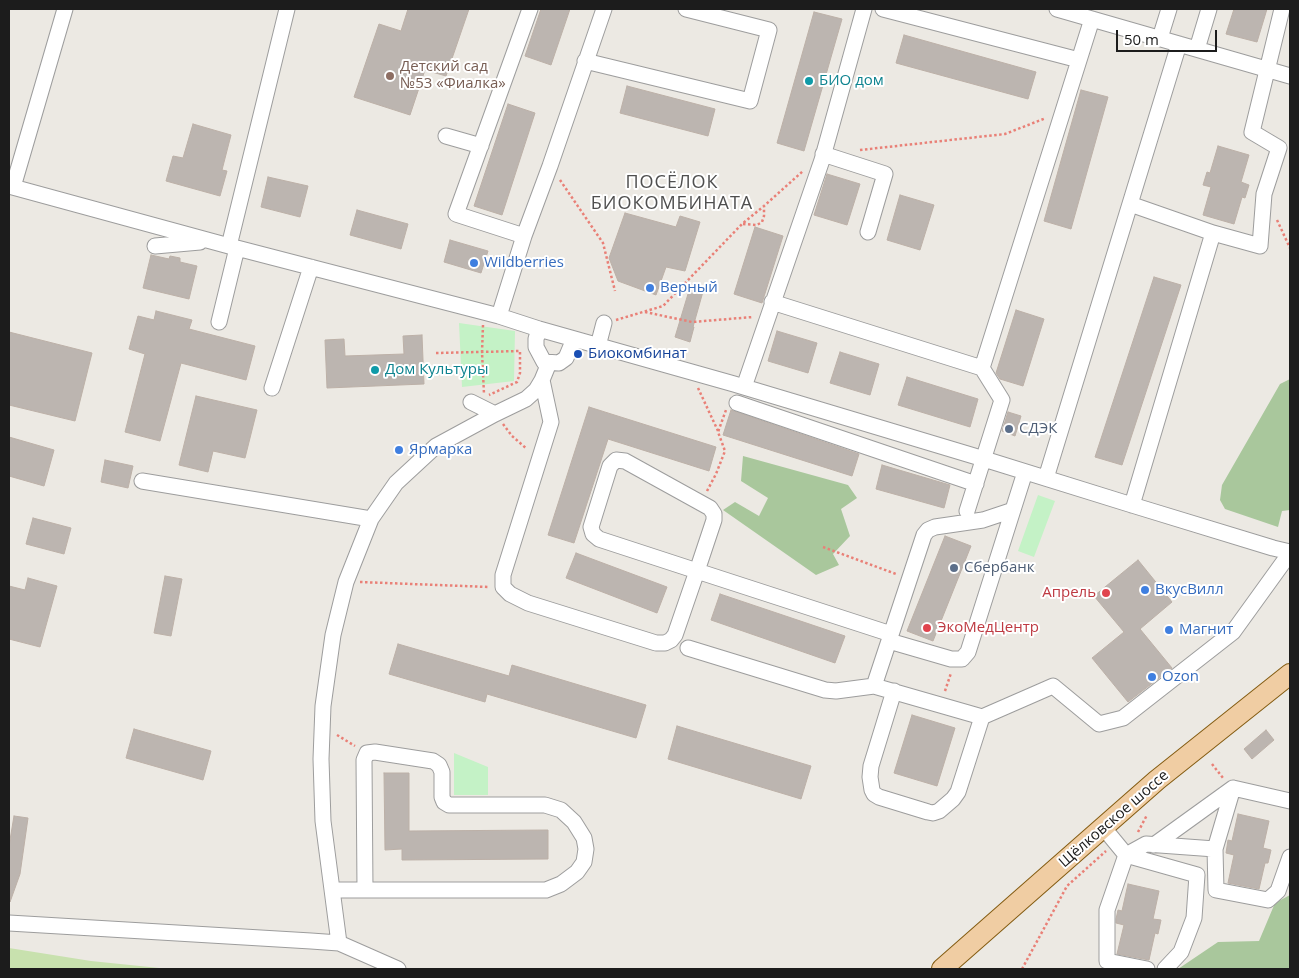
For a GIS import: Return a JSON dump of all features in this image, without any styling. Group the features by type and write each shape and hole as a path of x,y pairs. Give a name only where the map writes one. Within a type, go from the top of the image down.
{"main road":[{"name":"Щёлковское шоссе","path":"942,969 1110,835 1157,780 1290,674"}],"street":[{"path":"64,9 11,186 233,247 492,314 744,387 1290,553 1233,632 1123,718 1099,724 1053,686 982,716 874,686 836,691 825,690 688,648"},
{"path":"219,322 233,247 287,9"},
{"path":"524,236 456,214 530,9"},
{"path":"492,314 550,166 604,9"},
{"path":"585,61 750,101 769,30 686,9"},
{"path":"744,387 822,157 864,9"},
{"path":"883,9 1079,60"},
{"path":"1057,9 1290,76"},
{"path":"1160,38 1169,9"},
{"path":"1196,49 1209,9"},
{"path":"1130,204 1213,233 1260,246 1264,194 1279,148 1252,132 1282,9"},
{"path":"982,368 1092,19"},
{"path":"1046,478 1179,44"},
{"path":"446,136 480,146"},
{"path":"822,157 884,174 868,232"},
{"path":"1132,506 1213,233"},
{"path":"155,246 213,241"},
{"path":"272,388 311,267"},
{"path":"770,309 982,368 1002,400 967,511"},
{"path":"598,346 604,323"},
{"path":"539,329 536,347 544,362 559,363 566,358 574,339"},
{"path":"339,943 323,821 321,760 317,726 323,706 333,635 346,582 371,519 396,483 436,446 526,399 536,390 549,363"},
{"path":"542,380 552,422 503,575 503,587 510,594 528,603 656,643 665,643 675,635 697,571 714,520 714,514 710,508 625,461 616,460 610,466 591,527 593,534 599,539 697,571 890,637 951,660 962,658 968,652 1025,472"},
{"path":"478,399 495,414"},
{"path":"732,405 976,484"},
{"path":"142,481 371,519"},
{"path":"874,686 924,535 928,530 935,527 982,520 1013,510"},
{"path":"894,691 871,766 872,790 879,798 928,812 939,810 953,799 958,792 982,716"},
{"path":"332,890 366,890 546,890 562,884 577,872 584,862 586,848 584,838 574,822 561,810 544,805 450,805 444,802 442,797 442,772 439,765 432,761 404,756 375,752 367,753 364,760 366,890"},
{"path":"1233,788 1215,848 1216,890 1268,900 1278,891 1290,857"},
{"path":"1154,845 1233,788 1290,801"},
{"path":"1110,835 1126,855 1197,875 1194,918 1181,952 1164,969"},
{"path":"1147,969 1107,961 1107,910 1126,855 1146,844 1215,848"},
{"path":"9,923 339,943 398,969"}],"path":[{"path":"852,151 1005,134 1063,110"},
{"path":"604,323 663,306 742,224 806,168 822,157"},
{"path":"550,166 603,243 615,291"},
{"path":"742,224 757,225 762,222 764,206"},
{"path":"644,312 692,322 770,309"},
{"path":"483,389 483,324 492,314"},
{"path":"436,353 520,351 520,374 517,382 478,399"},
{"path":"690,372 725,451 701,503"},
{"path":"718,432 732,405"},
{"path":"495,414 512,436 531,452"},
{"path":"823,547 910,579"},
{"path":"346,582 503,587"},
{"path":"945,692 949,678"},
{"path":"317,726 367,753"},
{"path":"1212,764 1220,776"},
{"path":"1022,969 1067,886 1110,835"}],"green space":[{"path":"459,323 515,331 514,381 462,387"},
{"path":"1290,379 1290,510 1282,511 1278,527 1225,509 1220,500 1222,485 1280,384"},
{"path":"743,456 848,485 857,498 841,509 850,536 833,554 839,565 816,575 723,510 735,502 759,516 768,498 741,481"},
{"path":"1038,495 1055,501 1034,557 1018,551"},
{"path":"454,753 488,767 488,795 454,795"},
{"path":"1290,895 1290,969 1178,969 1218,942 1259,941 1275,903"},
{"path":"9,948 91,961 169,969 9,969"}],"building":[{"path":"408,9 469,9 446,76 425,70 410,115 354,97 379,24 401,31"},
{"path":"541,9 570,9 551,65 525,56"},
{"path":"1234,9 1267,9 1257,42 1226,34"},
{"name":"БИО дом","path":"814,12 842,19 804,151 777,143"},
{"path":"904,35 1036,72 1028,99 896,63"},
{"path":"627,86 715,109 708,136 620,113"},
{"path":"1081,90 1108,97 1071,229 1044,221"},
{"path":"508,104 535,113 502,215 474,206"},
{"path":"193,124 231,135 222,170 227,171 220,196 166,181 173,156 183,158"},
{"path":"1218,146 1249,155 1241,182 1249,185 1245,198 1242,197 1234,224 1203,215 1211,187 1203,185 1207,172 1210,173"},
{"path":"827,174 860,184 847,225 814,215"},
{"path":"268,177 308,186 300,217 261,207"},
{"path":"900,195 934,205 920,250 887,240"},
{"path":"357,210 408,224 401,249 350,235"},
{"path":"625,213 676,227 680,216 700,222 685,271 666,267 656,295 618,281 609,258"},
{"path":"755,227 783,236 762,303 734,294"},
{"path":"450,240 488,251 481,273 444,262"},
{"path":"151,255 169,259 170,256 180,258 180,262 197,266 189,299 143,288"},
{"path":"1154,277 1181,285 1122,465 1095,457"},
{"path":"691,284 704,288 690,342 675,337"},
{"path":"1016,310 1044,319 1023,386 1000,379 996,373"},
{"path":"156,311 192,320 189,329 255,346 246,380 181,363 160,441 125,432 145,354 129,349 138,316 154,320"},
{"path":"777,331 817,343 808,373 768,361"},
{"path":"9,332 92,353 75,421 9,405"},
{"name":"Дом Культуры","path":"422,335 424,384 327,388 325,340 344,339 345,356 404,354 403,336"},
{"path":"840,352 879,364 870,395 830,383"},
{"path":"907,377 978,399 970,427 898,405"},
{"path":"196,396 257,410 245,458 213,451 208,472 179,465"},
{"path":"589,407 716,447 709,471 608,439 574,543 548,535"},
{"path":"731,410 859,454 852,476 723,435"},
{"path":"1008,412 1021,416 1015,436 1002,431"},
{"path":"9,437 54,450 44,486 9,476"},
{"path":"105,460 133,466 128,488 101,482"},
{"path":"882,465 950,485 944,508 876,489"},
{"path":"33,518 71,528 64,554 26,544"},
{"path":"945,536 971,546 933,641 907,631"},
{"path":"576,553 667,587 657,613 566,578"},
{"path":"1138,560 1172,602 1140,629 1172,668 1128,702 1092,658 1124,632 1094,596"},
{"path":"165,576 182,579 171,636 154,633"},
{"path":"28,578 57,586 40,647 9,639 9,586 25,590"},
{"path":"720,594 845,636 835,663 711,620"},
{"path":"398,644 509,676 512,665 646,705 636,738 487,694 485,702 389,674"},
{"path":"912,715 955,728 937,786 894,773"},
{"path":"677,726 811,766 801,799 668,759"},
{"path":"134,729 211,751 203,780 126,758"},
{"path":"1266,730 1274,740 1252,759 1244,749"},
{"path":"384,773 409,773 409,831 548,830 548,859 402,860 402,849 385,850"},
{"path":"1238,814 1269,821 1263,848 1271,850 1268,863 1265,863 1259,889 1228,883 1234,855 1226,853 1228,840 1232,841"},
{"path":"14,816 28,818 20,874 10,902 9,846"},
{"path":"1128,884 1159,891 1153,919 1161,920 1158,934 1155,933 1149,960 1117,954 1124,925 1116,923 1116,919 1118,910 1122,911"}],"place":[{"name":"Детский сад №53 «Фиалка»","path":"390,76"},
{"name":"БИО дом","path":"809,81"},
{"name":"Wildberries","path":"474,263"},
{"name":"Верный","path":"650,288"},
{"name":"Биокомбинат","path":"578,354"},
{"name":"Дом Культуры","path":"375,370"},
{"name":"СДЭК","path":"1009,429"},
{"name":"Ярмарка","path":"399,450"},
{"name":"Сбербанк","path":"954,568"},
{"name":"ВкусВилл","path":"1145,590"},
{"name":"Апрель","path":"1106,593"},
{"name":"ЭкоМедЦентр","path":"927,628"},
{"name":"Магнит","path":"1169,630"},
{"name":"Ozon","path":"1152,677"}],"district":[{"name":"ПОСЁЛОК БИОКОМБИНАТА","path":"672,193"}]}
